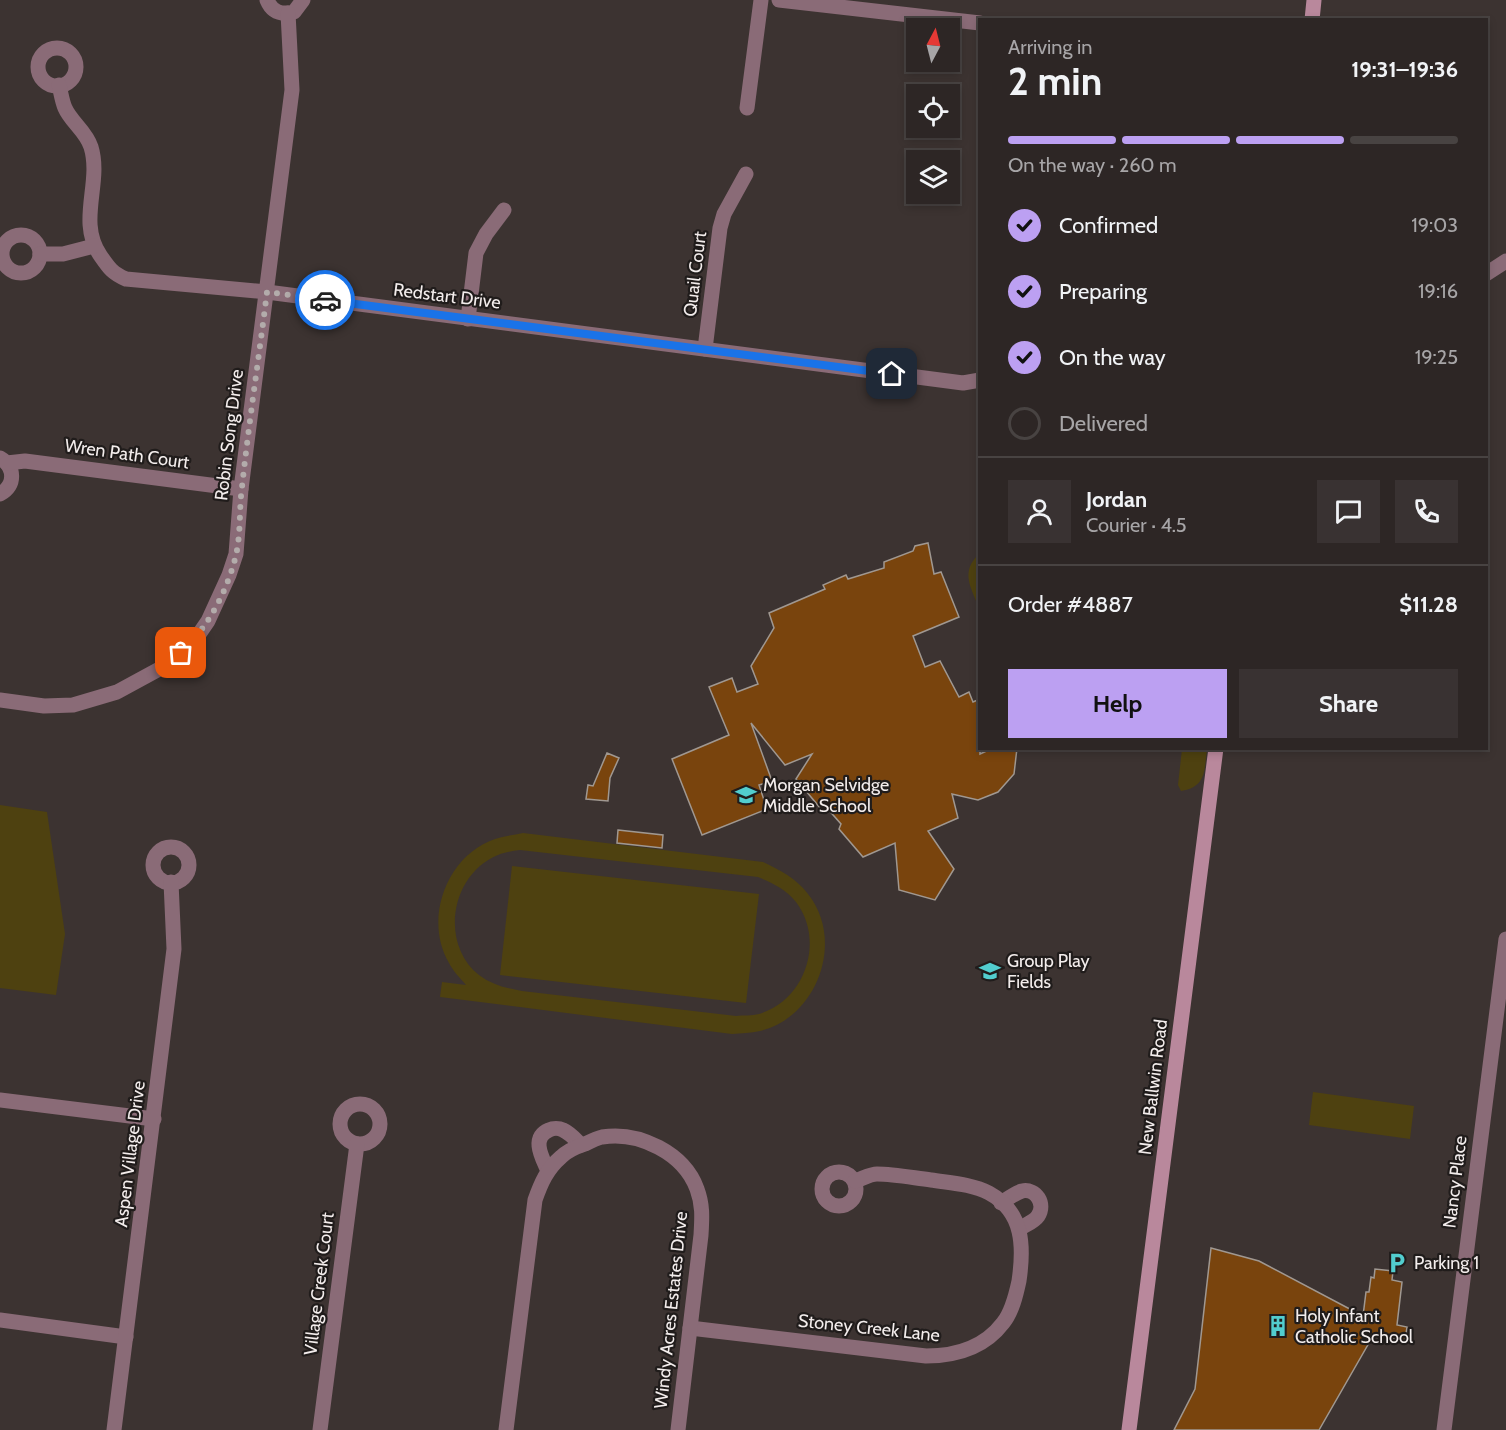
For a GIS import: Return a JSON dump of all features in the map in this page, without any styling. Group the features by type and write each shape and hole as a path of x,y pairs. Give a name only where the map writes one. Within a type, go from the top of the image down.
{"main road":[{"path":"1312,18 1314,0"},
{"name":"New Ballwin Road","path":"1129,1430 1216,750"}],"street":[{"path":"267,0 272,9 288,14 298,8 303,0"},
{"path":"747,108 761,0"},
{"path":"779,0 978,22"},
{"name":"Robin Song Drive","path":"0,700 44,706 73,705 117,692 164,667 197,637 208,621 229,575 236,554 241,489 292,90 288,14"},
{"name":"Redstart Drive","path":"59,85 65,108 90,146 94,171 89,217 90,237 113,273 126,279 267,292 963,383 978,380"},
{"name":"Quail Court","path":"705,349 720,228 724,214 747,174"},
{"path":"468,319 476,253 486,234 504,210"},
{"path":"40,254 63,254 94,246"},
{"path":"1488,273 1506,261"},
{"name":"Wren Path Court","path":"3,460 25,460 241,489"},
{"name":"Wren Path Court","path":"0,494 9,487 12,481 10,468 3,460"},
{"name":"Aspen Village Drive","path":"114,1430 174,949 171,882"},
{"name":"Nancy Place","path":"1444,1430 1506,939"},
{"path":"0,1101 154,1119"},
{"path":"548,1171 538,1148 544,1133 555,1128 561,1129 581,1145"},
{"name":"Windy Acres Estates Drive","path":"506,1430 536,1200 542,1178 560,1157 570,1150 601,1137 624,1136 646,1141 666,1151 685,1167 696,1187 703,1210 678,1430"},
{"name":"Village Creek Court","path":"320,1430 357,1144"},
{"name":"Stoney Creek Lane","path":"690,1328 926,1356 944,1356 958,1354 983,1341 1003,1323 1014,1300 1021,1266 1022,1243 1014,1217 1001,1203 990,1194 969,1186 875,1174 855,1181"},
{"path":"1001,1203 1022,1191 1032,1192 1039,1199 1040,1214 1019,1229"},
{"path":"0,1320 126,1337"}],"shaded area":[{"path":"978,555 978,606 969,580 973,561"},
{"path":"1182,750 1207,750 1203,776 1196,786 1181,791 1178,785"},
{"path":"0,805 47,812 65,934 56,995 0,988"},
{"path":"523,833 763,862 782,871 808,894 819,913 824,933 824,954 820,974 810,994 797,1010 780,1023 760,1031 732,1034 440,997 442,982 466,985 451,966 442,946 438,927 439,909 444,890 452,874 478,847 495,839","holes":["520,850 758,877 774,884 792,897 805,917 809,934 806,967 799,982 789,996 775,1007 759,1014 736,1016 510,989 494,984 479,975 466,961 458,945 455,928 456,910 461,893 470,877 482,864 506,852"]},
{"path":"512,866 759,894 746,1003 500,975"},
{"path":"1313,1092 1414,1106 1410,1139 1309,1125"}],"building":[{"name":"Morgan Selvidge Middle School","path":"928,543 934,574 941,572 959,617 913,636 925,667 940,661 959,697 969,692 973,702 978,700 978,750 980,754 989,750 1017,750 1014,774 998,792 978,800 952,794 958,818 928,831 954,869 935,900 899,890 895,843 863,857 839,829 841,824 826,807 821,809 796,779 812,754 785,765 751,723 772,781 759,785 767,809 702,835 672,759 729,735 709,687 732,678 737,692 758,684 751,666 774,628 769,613 825,589 823,585 846,575 848,579 884,568 884,562 913,551 915,546"},
{"path":"607,753 619,758 610,778 608,801 586,799 588,785 593,786"},
{"path":"618,830 663,835 662,848 617,843"},
{"name":"Holy Infant Catholic School","path":"1211,1248 1259,1261 1363,1316 1366,1292 1369,1292 1371,1277 1374,1278 1375,1269 1393,1271 1392,1280 1402,1282 1397,1325 1407,1327 1405,1340 1373,1336 1319,1430 1174,1430 1195,1389"}],"way so far":[{"path":"181,653 197,637 208,621 219,600 236,554 241,489 267,292 325,300"}],"place":[{"name":"Morgan Selvidge Middle School","path":"746,795"},
{"name":"Group Play Fields","path":"990,971"},
{"name":"Parking 1","path":"1397,1263"},
{"name":"Holy Infant Catholic School","path":"1278,1326"}],"route":[{"path":"325,300 892,374"}]}
